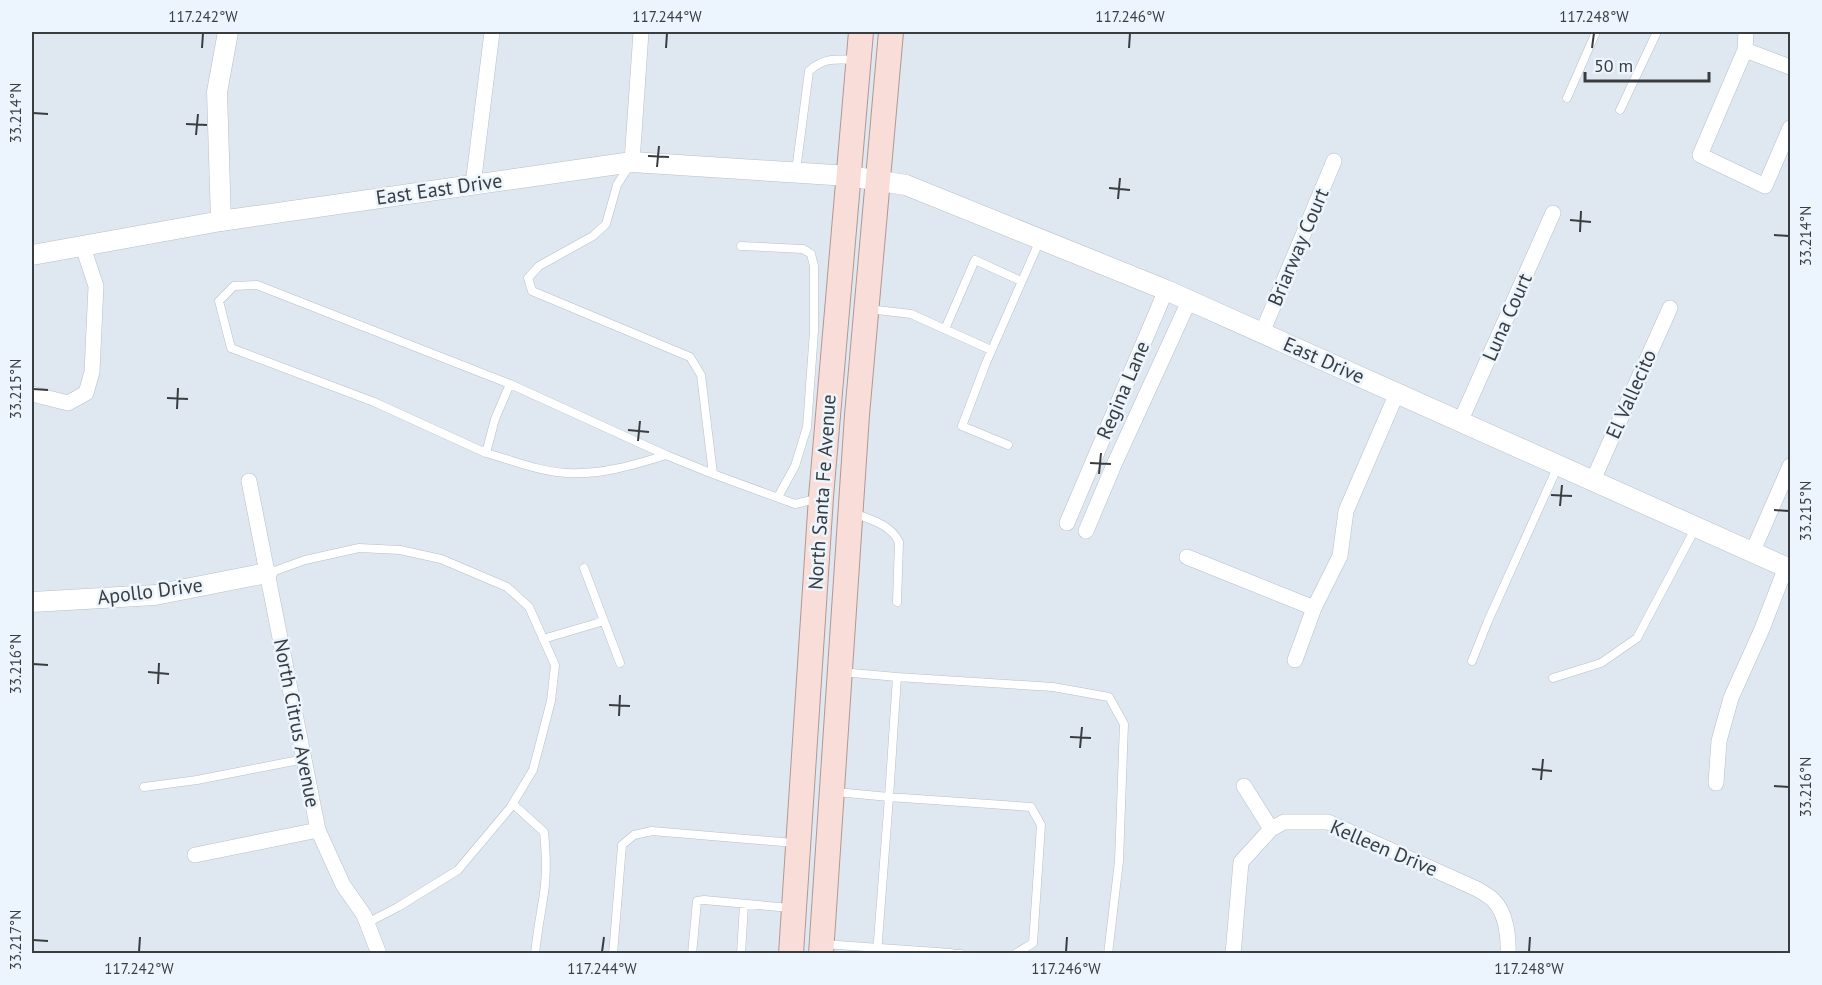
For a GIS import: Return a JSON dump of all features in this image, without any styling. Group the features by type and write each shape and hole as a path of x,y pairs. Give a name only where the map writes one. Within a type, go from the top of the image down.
{"main road":[{"name":"North Santa Fe Avenue","path":"791,954 821,497 861,32"},
{"name":"North Santa Fe Avenue","path":"821,949 850,512 891,32"}],"street":[{"path":"221,221 217,92 228,32"},
{"path":"473,184 492,32"},
{"path":"632,162 641,32"},
{"path":"1746,32 1744,50 1700,155 1765,186 1791,128"},
{"path":"1744,50 1791,67"},
{"name":"Briarway Court","path":"1262,333 1334,161"},
{"name":"East East Drive","path":"32,255 221,221 632,162 849,176"},
{"name":"East Drive","path":"849,176 906,184 1166,290 1788,568"},
{"name":"Luna Court","path":"1461,420 1553,213"},
{"path":"32,394 68,403 86,393 92,372 96,286 83,247"},
{"name":"Regina Lane","path":"1067,524 1166,290"},
{"path":"1086,531 1189,300"},
{"name":"El Vallecito","path":"1593,480 1670,309"},
{"path":"1295,660 1314,608 1340,556 1346,511 1397,393"},
{"path":"1752,553 1791,466"},
{"name":"North Citrus Avenue","path":"249,481 318,830 343,885 364,915 379,954"},
{"path":"1187,557 1314,608"},
{"path":"1716,783 1719,741 1731,698 1788,568"},
{"name":"Apollo Drive","path":"32,602 154,595 267,573"},
{"path":"1233,954 1241,862 1271,829 1244,786"},
{"name":"Kelleen Drive","path":"1271,829 1284,822 1328,822 1477,889 1494,901 1501,911 1509,939 1508,954"},
{"path":"195,855 318,830"}],"lane":[{"path":"1567,98 1596,32"},
{"path":"1620,110 1657,32"},
{"path":"796,172 809,70 817,63 827,59 859,60"},
{"path":"632,162 617,185 606,224 594,236 539,266 528,278 532,291 690,357 701,375 714,474"},
{"path":"1008,445 962,426 991,350 1041,239"},
{"path":"741,246 803,249 811,255 814,266 814,331 807,427 795,466 778,498"},
{"path":"945,329 975,260 1022,281"},
{"path":"666,455 594,473 565,473 486,453 374,402 231,348 219,301 234,286 257,285 510,384 666,455 714,474 795,504 821,497"},
{"path":"867,309 911,314 991,350"},
{"path":"486,453 495,419 510,384"},
{"path":"1472,661 1558,464"},
{"path":"850,512 878,522 895,534 898,542 897,602"},
{"path":"1553,678 1601,663 1637,638 1696,527"},
{"path":"267,573 306,560 359,548 400,550 441,559 507,587 529,607 555,665 551,700 533,770 513,804 458,870 367,923"},
{"path":"584,568 620,663"},
{"path":"543,639 604,621"},
{"path":"839,672 1053,687 1109,697 1124,724 1124,734 1119,861 1108,954"},
{"path":"878,951 897,677"},
{"path":"144,787 196,780 304,759"},
{"path":"831,792 1031,807 1041,825 1033,943 1015,954"},
{"path":"513,804 544,832 547,860 535,954"},
{"path":"614,954 621,845 634,835 652,831 798,843"},
{"path":"692,954 697,902 704,900 794,909"},
{"path":"741,954 744,904"},
{"path":"821,949 961,954"}]}
